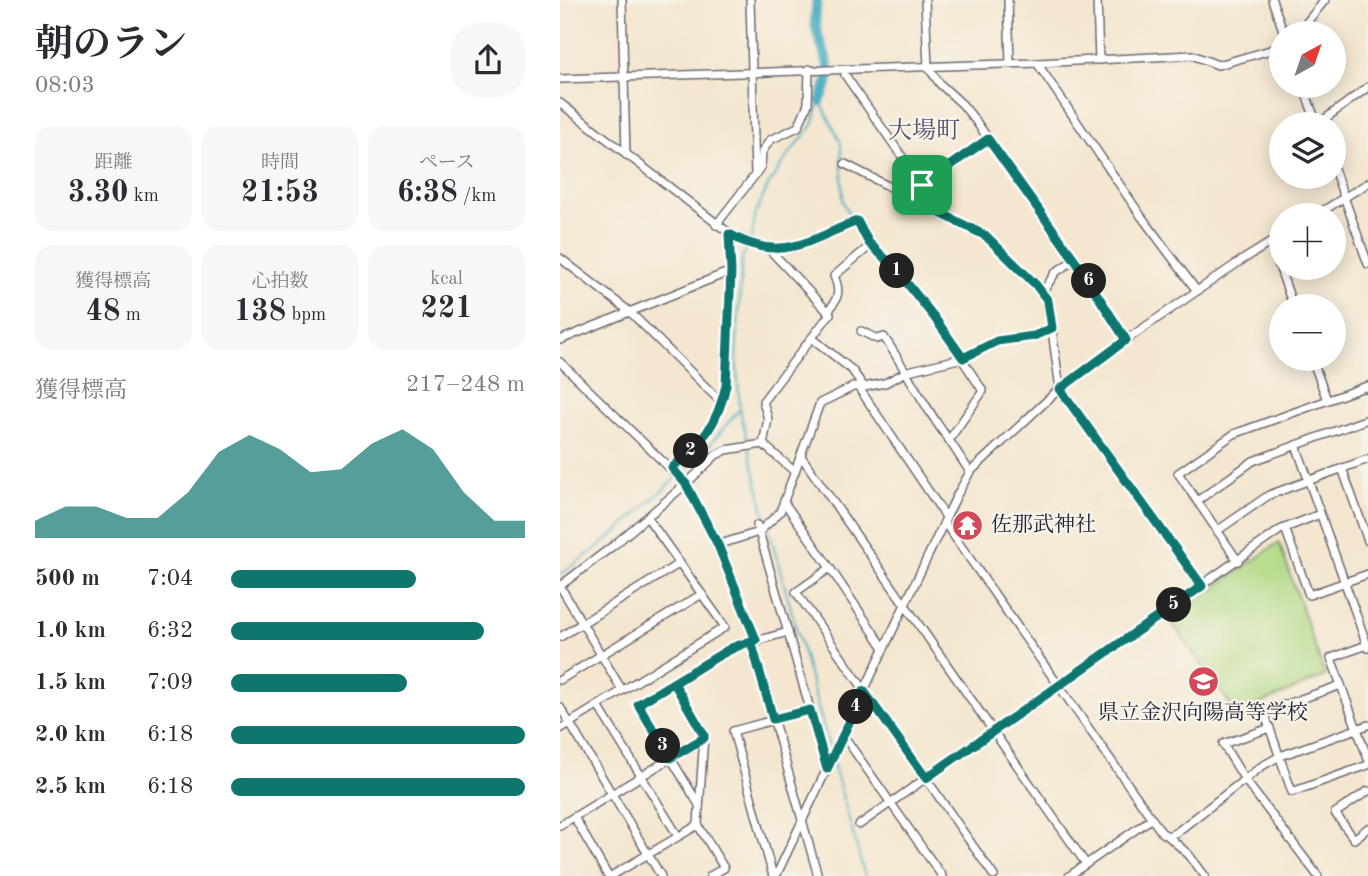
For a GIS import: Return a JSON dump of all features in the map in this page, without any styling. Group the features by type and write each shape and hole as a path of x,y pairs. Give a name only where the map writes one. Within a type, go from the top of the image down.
{"street":[{"path":"622,0 626,155"},
{"path":"750,0 755,175"},
{"path":"925,0 928,67 940,84 962,104 988,139 1074,260 1126,340"},
{"path":"1008,0 1010,63"},
{"path":"1097,0 1098,60"},
{"path":"1272,0 1280,21"},
{"path":"1308,21 1325,0"},
{"path":"560,79 811,69 843,72 1192,55 1218,65 1269,50"},
{"path":"1037,63 1141,216 1197,291"},
{"path":"716,225 761,166 762,152 771,140 798,127 808,104 811,69"},
{"path":"843,72 922,185"},
{"path":"1334,112 1368,86"},
{"path":"560,103 716,225 732,236 767,248 779,257 828,312"},
{"path":"907,196 988,139"},
{"path":"845,164 986,236 1042,293 1048,301 1060,389 1202,586"},
{"path":"1336,203 1368,183"},
{"path":"1341,189 1368,264"},
{"path":"767,248 792,248 857,221 869,246 895,268 934,317 983,391 949,440"},
{"path":"673,469 709,431 718,417 722,402 726,385 732,236"},
{"path":"775,876 970,472 1060,389 1126,340 1269,244"},
{"path":"762,444 768,419 763,401 830,314 828,312 839,296 834,276 869,246"},
{"path":"560,258 629,312 722,402"},
{"path":"1042,293 1056,272 1074,260"},
{"path":"560,340 731,271"},
{"path":"718,545 759,529 775,517 785,502 820,402 855,386 885,383 908,371 963,358 997,341 1034,336 1052,328"},
{"path":"861,331 877,339 884,337 908,371 926,408 970,472"},
{"path":"812,338 852,370 945,519 1151,819 1189,855 1204,876"},
{"path":"560,362 673,469 685,483 718,545 754,641 773,719 818,876"},
{"path":"1316,371 1327,401"},
{"path":"1238,561 1178,473 1234,434 1367,386 1368,389"},
{"path":"1196,501 1253,461 1368,419"},
{"path":"622,690 560,586 614,545 716,455 736,448 762,444 795,472"},
{"path":"1296,446 1367,646 1331,658 1368,759"},
{"path":"801,456 1086,864"},
{"path":"1217,531 1269,495 1368,459"},
{"path":"1342,468 1368,541"},
{"path":"785,502 884,648"},
{"path":"859,825 1285,528 1320,514"},
{"path":"560,729 725,626 647,517"},
{"path":"1285,528 1309,595 1368,574"},
{"path":"759,529 827,768"},
{"path":"560,637 680,564"},
{"path":"830,568 796,592 994,876"},
{"path":"560,680 702,594"},
{"path":"699,805 638,704 731,648 788,632"},
{"path":"674,683 704,735 698,825 724,868 710,876"},
{"path":"1341,685 1264,712 1292,792 1368,765"},
{"path":"598,706 678,836"},
{"path":"560,707 661,876"},
{"path":"775,876 733,731 810,710"},
{"path":"1168,836 1177,832 1262,766 1280,756 1368,725"},
{"path":"1270,728 1223,744 1245,779 1318,876"},
{"path":"843,735 942,876"},
{"path":"560,825 704,738"},
{"path":"1368,791 1335,813 1354,839 1368,828"},
{"path":"574,817 610,876 698,825"},
{"path":"1069,876 1151,819"}],"green space":[{"path":"1279,542 1325,676 1237,714 1170,620"}],"waterway":[{"path":"817,0 815,25 829,71 820,101"},
{"path":"751,240 756,212 769,184 813,125 820,101"},
{"path":"821,102 841,143 843,201 851,219"},
{"path":"853,224 867,246"},
{"path":"748,443 740,410 736,356 742,258 749,245"},
{"path":"871,250 908,289"},
{"path":"918,302 935,325"},
{"path":"681,473 701,455 739,410"},
{"path":"749,448 766,521"},
{"path":"560,575 611,537 677,477"},
{"path":"768,526 831,754"},
{"path":"833,763 865,876"}],"place":[{"name":"佐那武神社","path":"968,525"},
{"name":"県立金沢向陽高等学校","path":"1203,681"}],"district":[{"name":"大場町","path":"924,132"}],"route":[{"path":"922,185 907,196 986,236 1036,285 1048,301 1052,328 1034,336 997,341 963,358 895,268 869,243 857,221 792,248 768,249 729,234 731,271 726,385 722,402 718,417 709,431 672,468 686,484 718,545 756,640 751,641 731,648 674,683 704,738 670,758 638,704 731,648 751,641 773,719 810,710 827,769 864,691 926,778 1202,586 1060,389 1126,340 1077,263 988,139 922,185"}]}
